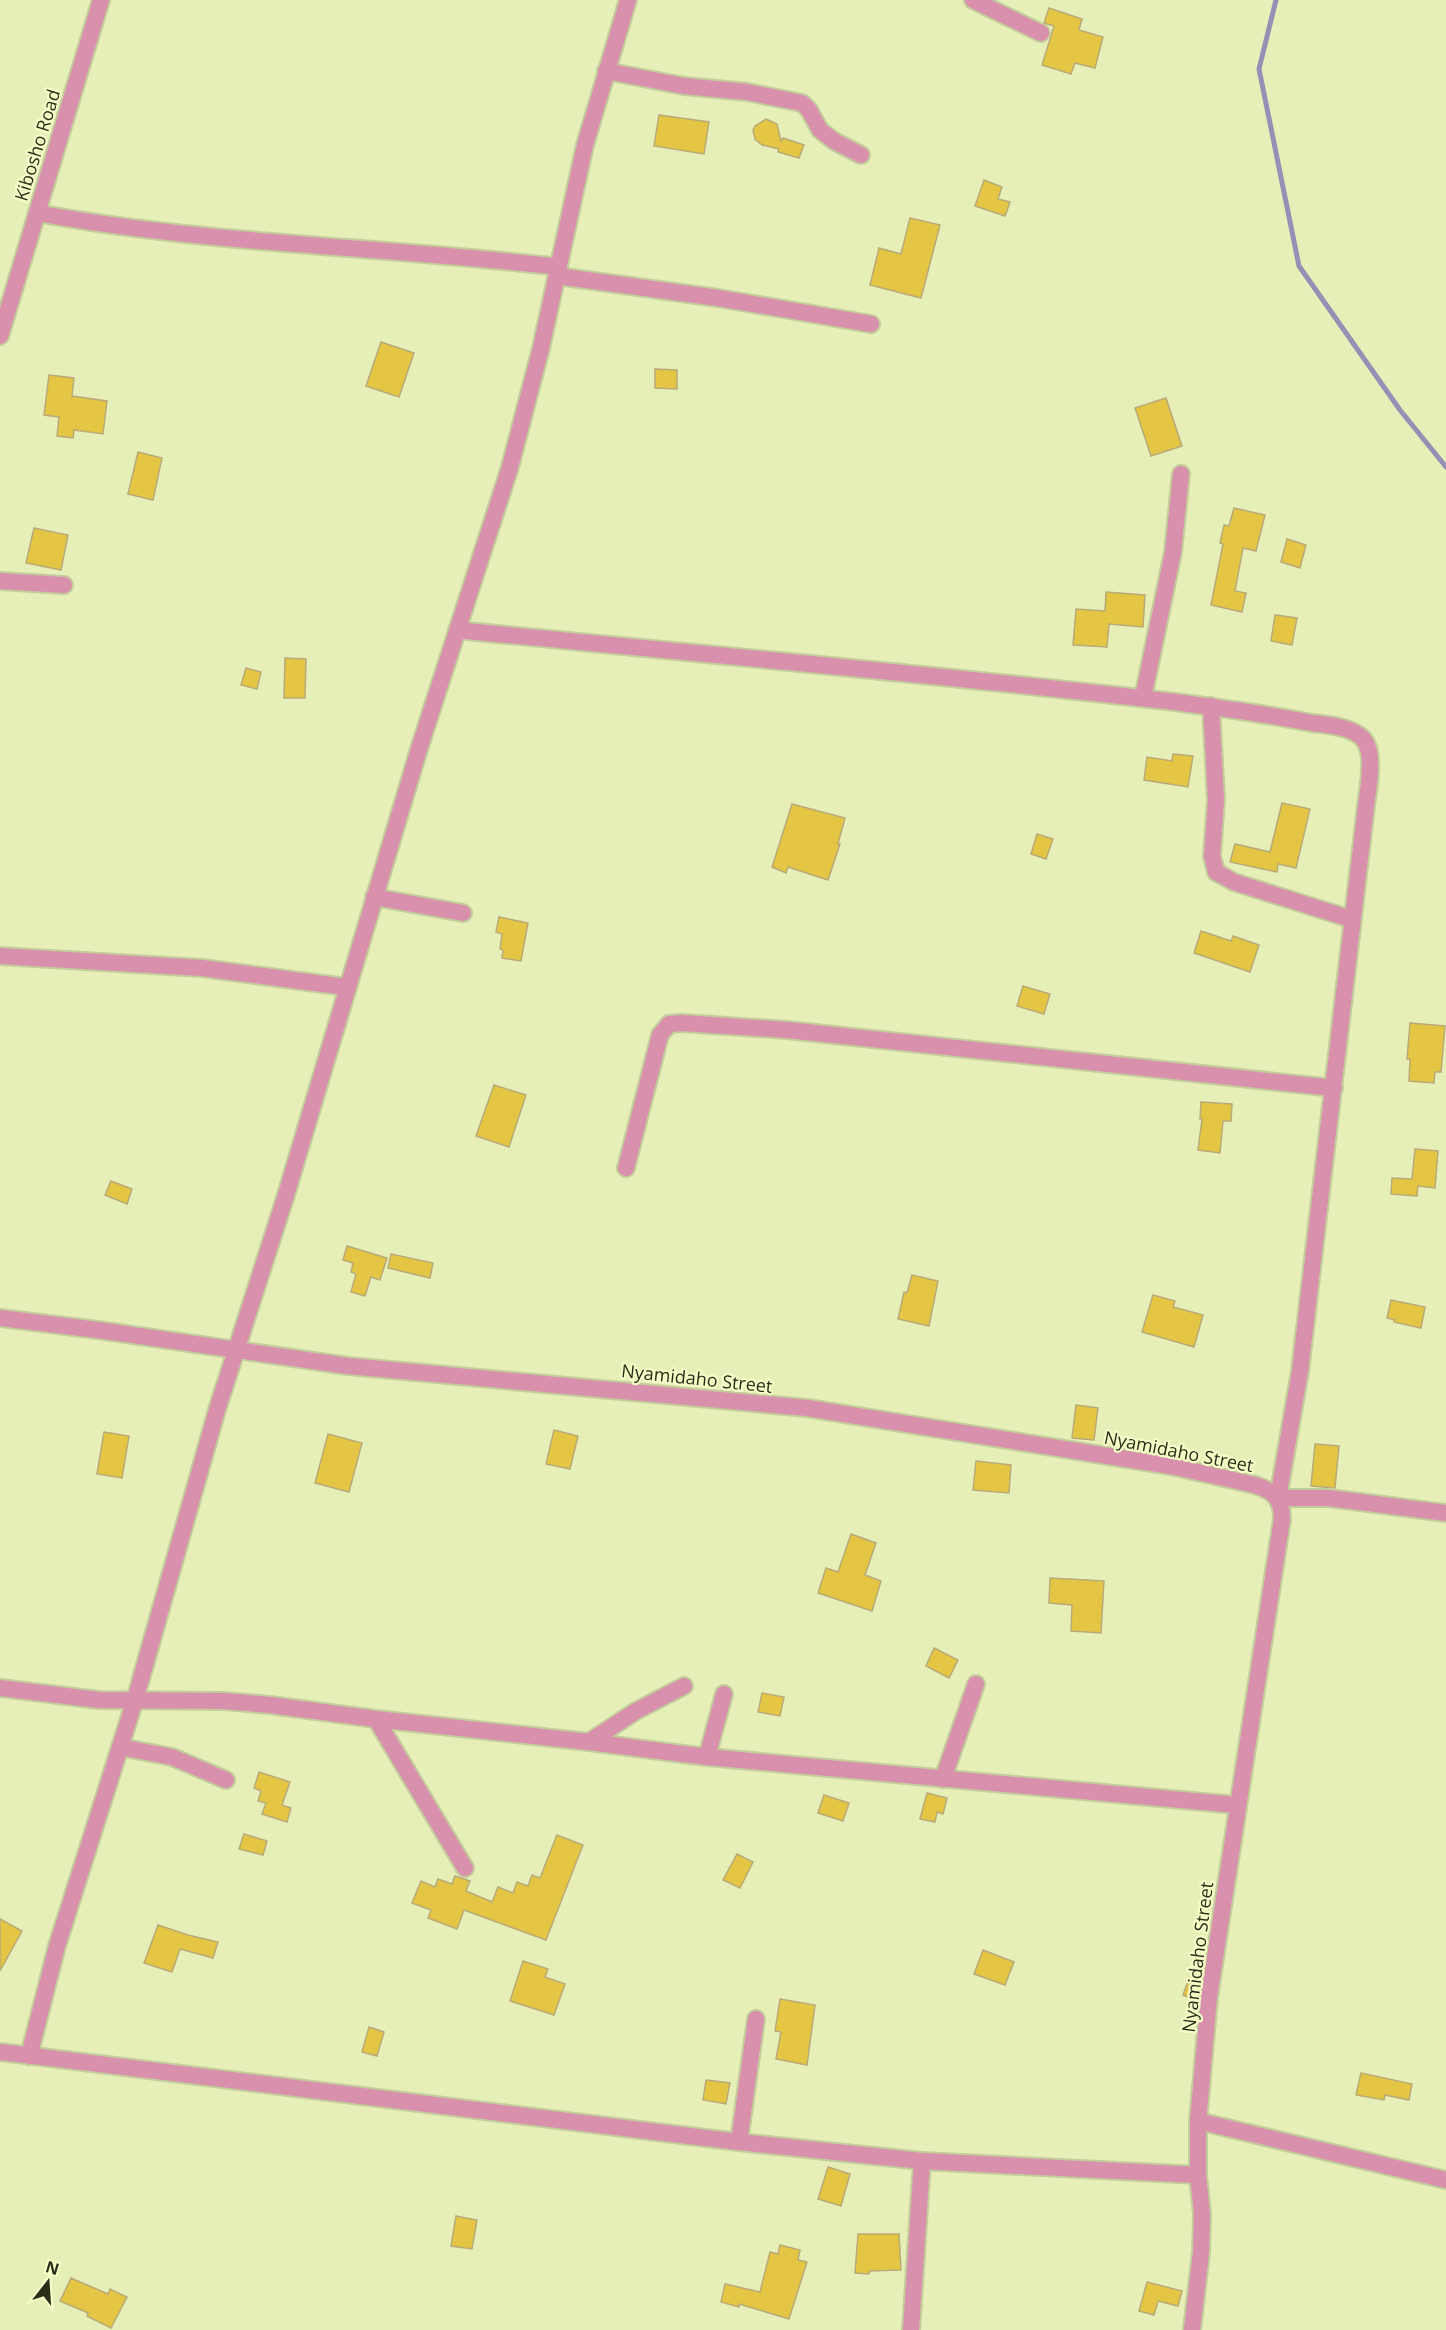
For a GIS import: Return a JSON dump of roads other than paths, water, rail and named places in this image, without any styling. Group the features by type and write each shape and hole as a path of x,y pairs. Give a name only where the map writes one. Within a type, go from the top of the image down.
{"street":[{"name":"Kibosho Road","path":"0,336 101,0"},
{"path":"29,2056 57,1946 135,1700 236,1348 296,1164 346,987 510,467 541,348 585,145 627,0"},
{"path":"974,0 1041,33"},
{"path":"606,70 684,86 747,92 802,103 809,110 820,130 834,141 861,155"},
{"path":"37,213 186,235 413,251 558,271 871,324"},
{"path":"1143,698 1173,552 1180,474"},
{"path":"0,581 64,585"},
{"path":"457,630 1211,706 1327,725 1348,730 1362,737 1367,745 1370,764 1300,1371 1278,1498 1329,1498 1446,1514"},
{"path":"1211,706 1216,800 1212,864 1216,872 1234,882 1351,919"},
{"path":"374,897 463,913"},
{"path":"0,956 202,968 346,987"},
{"path":"626,1168 660,1035 669,1024 787,1030 1334,1088"},
{"name":"Nyamidaho Street","path":"0,1318 236,1348 348,1366 807,1408 1171,1466 1268,1489 1278,1498 1282,1506 1282,1519 1209,1997 1198,2121 1198,2175 1202,2214 1201,2252 1192,2330"},
{"path":"943,1779 976,1683"},
{"path":"589,1742 636,1711 684,1686"},
{"path":"0,1688 99,1700 224,1701 708,1757 1238,1805"},
{"path":"708,1757 724,1694"},
{"path":"376,1719 465,1868"},
{"path":"120,1748 172,1757 226,1780"},
{"path":"739,2142 756,2019"},
{"path":"0,2052 739,2142 922,2161 1198,2175"},
{"path":"1198,2121 1446,2180"},
{"path":"911,2330 922,2161"}],"waterway":[{"path":"1276,0 1259,69 1299,266 1400,410 1446,467"}]}
